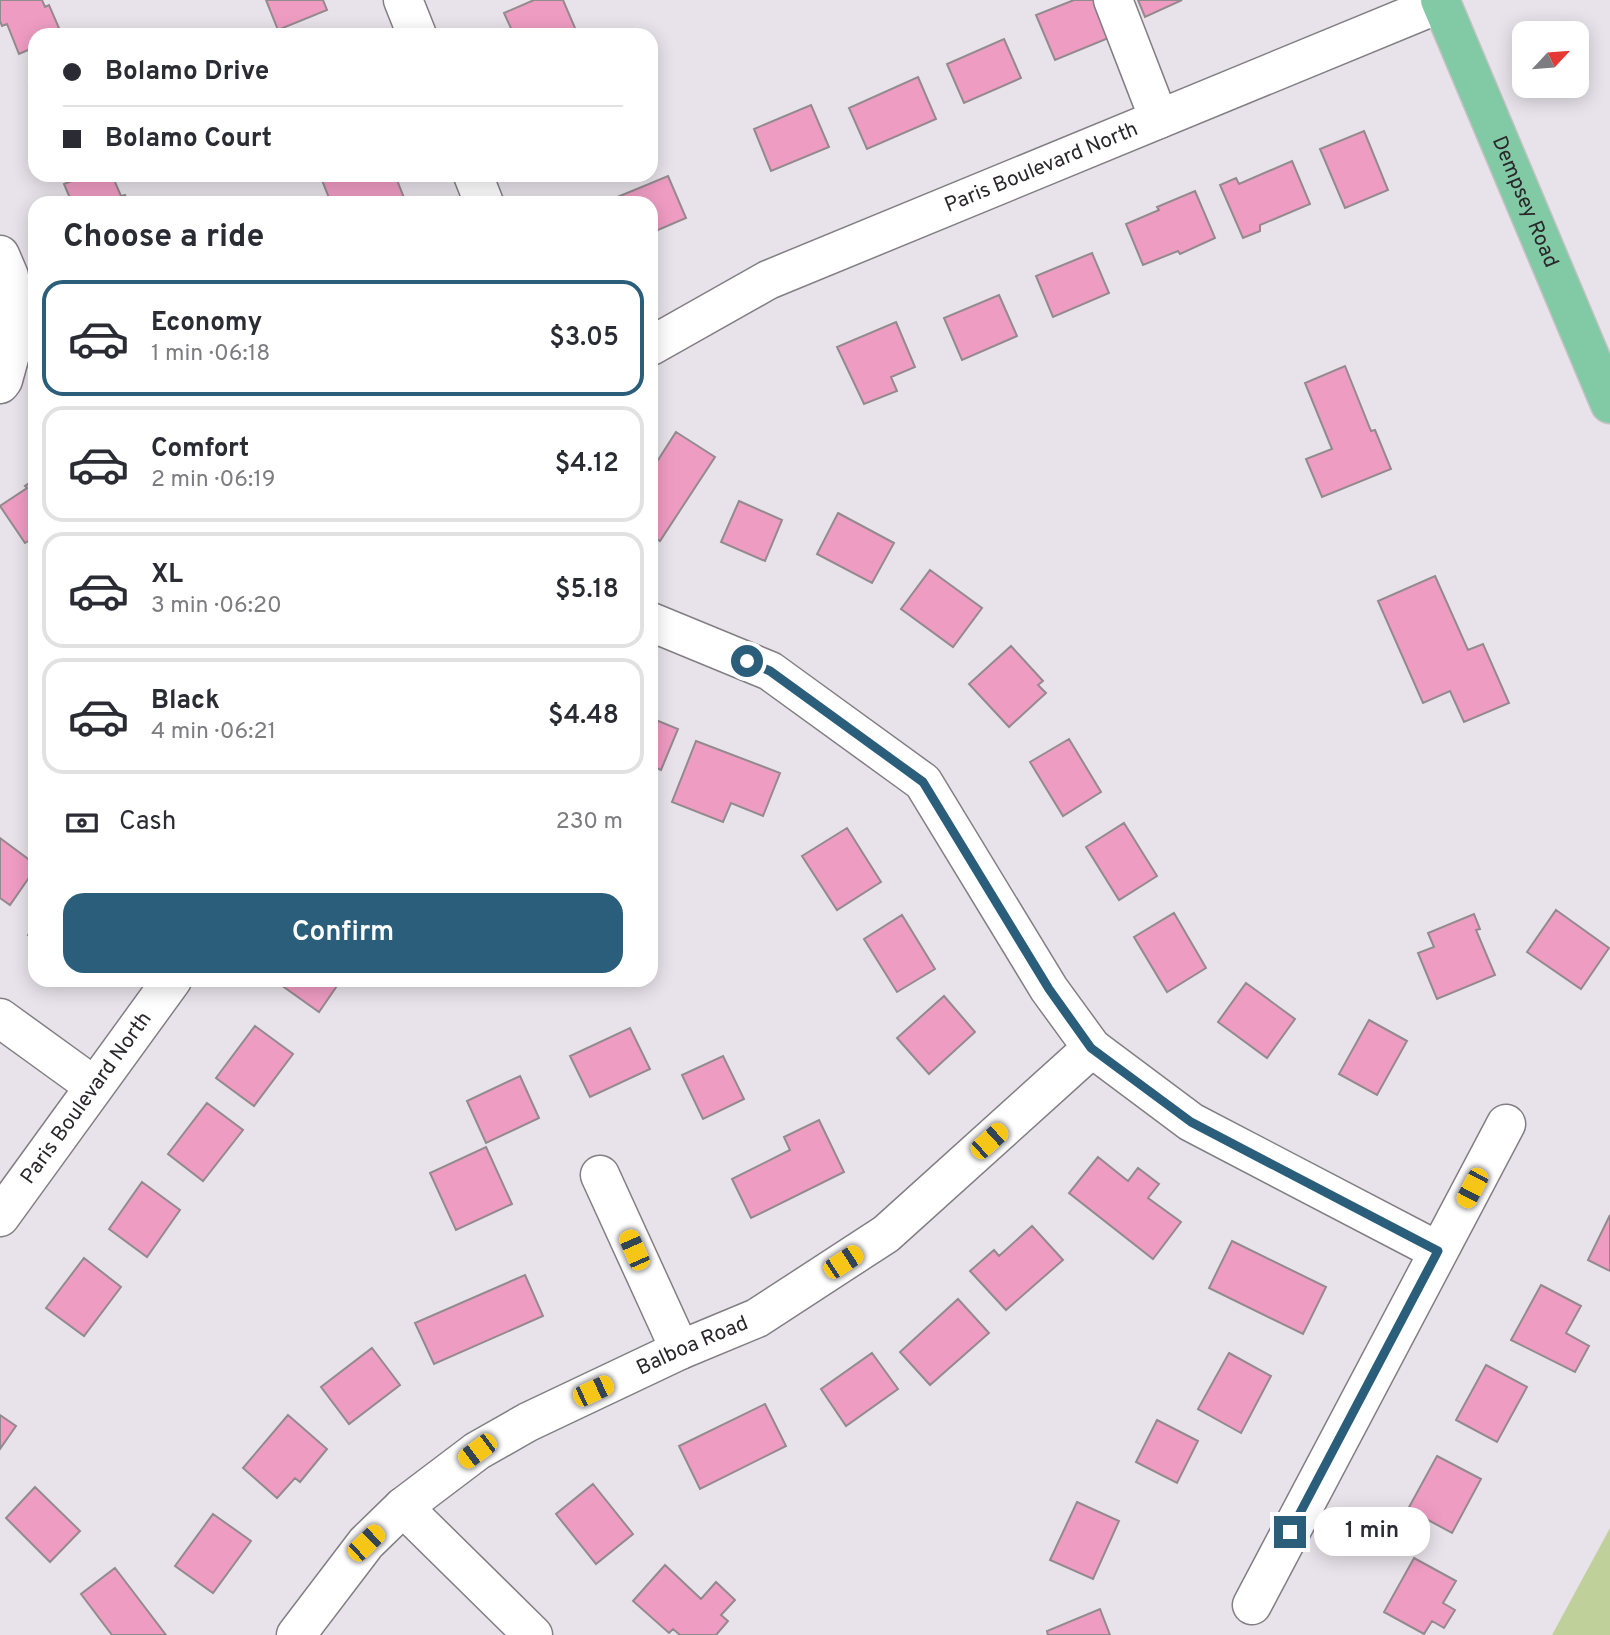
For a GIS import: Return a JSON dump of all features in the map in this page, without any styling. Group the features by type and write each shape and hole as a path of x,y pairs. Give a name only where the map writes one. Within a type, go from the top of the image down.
{"main road":[{"name":"Dempsey Road","path":"1441,1 1610,404"}],"street":[{"path":"403,0 413,28"},
{"path":"1114,0 1159,119"},
{"name":"Paris Boulevard North","path":"658,342 768,280 1441,1"},
{"path":"0,255 9,276 17,329 0,384"},
{"path":"658,625 770,671 923,782 1049,989 1091,1048 1191,1122 1438,1251"},
{"name":"Paris Boulevard North","path":"0,1217 167,987"},
{"path":"0,1018 94,1086"},
{"name":"Balboa Road","path":"296,1635 366,1543 402,1507 477,1451 527,1422 680,1350 757,1318 886,1234 1091,1048"},
{"path":"1252,1605 1506,1124"},
{"path":"600,1175 680,1350"},
{"path":"402,1507 533,1635"}],"green space":[{"path":"1610,1528 1610,1635 1552,1635"}],"building":[{"path":"0,0 42,0 45,7 49,5 59,28 28,28 28,50 19,54 7,24 2,26"},
{"path":"266,0 323,0 327,10 277,28"},
{"path":"534,0 563,0 575,28 511,28 504,13"},
{"path":"1074,0 1095,0 1111,37 1055,60 1036,15"},
{"path":"1138,0 1182,0 1145,17"},
{"path":"1004,39 1021,78 964,103 947,64"},
{"path":"918,77 936,119 867,149 849,108"},
{"path":"811,105 829,147 771,171 754,129"},
{"path":"1364,131 1388,190 1345,208 1320,149"},
{"path":"1292,161 1310,204 1260,225 1260,231 1243,238 1220,185 1236,178 1239,184"},
{"path":"668,176 686,218 658,230 658,196 620,196"},
{"path":"115,182 121,196 69,196 64,184"},
{"path":"323,182 398,182 403,196 328,196"},
{"path":"1195,191 1215,238 1180,254 1178,251 1143,265 1126,224"},
{"path":"1092,253 1109,293 1053,317 1036,276"},
{"path":"999,295 1017,336 962,360 944,318"},
{"path":"896,322 915,367 891,377 897,391 864,404 837,347"},
{"path":"1345,366 1371,431 1375,430 1391,469 1322,497 1306,459 1332,449 1305,383"},
{"path":"676,432 715,457 660,541 658,540 658,460"},
{"path":"28,484 28,541 25,543 0,506 27,488 25,486"},
{"path":"739,501 782,520 765,561 721,542"},
{"path":"838,513 894,543 872,583 817,554"},
{"path":"930,570 982,608 953,647 901,609"},
{"path":"1435,576 1468,650 1483,644 1509,703 1464,722 1450,691 1423,703 1378,601"},
{"path":"1011,646 1043,681 1038,685 1046,693 1009,727 969,684"},
{"path":"658,721 678,729 661,770 658,769"},
{"path":"1069,739 1101,792 1063,816 1030,762"},
{"path":"696,741 780,773 763,816 731,803 723,822 672,802"},
{"path":"1124,823 1157,876 1119,900 1086,847"},
{"path":"847,828 881,882 837,910 802,856"},
{"path":"0,838 28,859 28,879 10,905 0,898"},
{"path":"1556,910 1609,948 1581,989 1527,952"},
{"path":"1174,913 1206,968 1167,992 1134,937"},
{"path":"1474,914 1480,929 1476,930 1495,975 1437,999 1418,953 1434,947 1428,933"},
{"path":"902,915 935,969 897,992 864,939"},
{"path":"1246,983 1295,1019 1267,1058 1218,1022"},
{"path":"284,987 336,987 319,1012"},
{"path":"944,996 975,1032 929,1074 897,1038"},
{"path":"1369,1020 1407,1041 1377,1095 1339,1074"},
{"path":"255,1026 293,1054 254,1106 216,1078"},
{"path":"630,1028 650,1069 590,1097 570,1056"},
{"path":"723,1056 744,1099 703,1119 682,1075"},
{"path":"520,1076 539,1118 486,1143 467,1101"},
{"path":"207,1103 243,1130 203,1181 168,1154"},
{"path":"819,1120 844,1172 751,1218 732,1179 790,1150 784,1137"},
{"path":"486,1147 512,1204 456,1230 430,1173"},
{"path":"1098,1157 1128,1181 1138,1168 1159,1184 1148,1198 1181,1222 1153,1259 1069,1193"},
{"path":"142,1182 180,1210 147,1257 109,1229"},
{"path":"1610,1215 1610,1271 1588,1260"},
{"path":"1032,1226 1063,1260 1006,1310 970,1271 994,1250 999,1256"},
{"path":"1232,1241 1326,1287 1303,1334 1209,1288"},
{"path":"84,1258 121,1287 84,1336 46,1308"},
{"path":"525,1275 543,1316 434,1364 415,1323"},
{"path":"1541,1285 1581,1306 1566,1333 1589,1346 1575,1372 1511,1340"},
{"path":"958,1299 989,1333 930,1385 900,1352"},
{"path":"372,1348 400,1385 349,1424 321,1387"},
{"path":"872,1353 898,1389 846,1426 821,1389"},
{"path":"1229,1353 1271,1376 1241,1433 1198,1409"},
{"path":"1486,1365 1527,1387 1497,1442 1456,1420"},
{"path":"765,1404 786,1446 700,1489 679,1446"},
{"path":"0,1415 16,1426 0,1449"},
{"path":"288,1415 327,1449 300,1482 295,1478 277,1498 243,1468"},
{"path":"1157,1420 1198,1441 1177,1483 1136,1462"},
{"path":"1437,1456 1481,1479 1452,1533 1408,1509"},
{"path":"593,1484 633,1534 596,1564 556,1514"},
{"path":"35,1487 80,1531 50,1562 6,1518"},
{"path":"1077,1502 1119,1521 1093,1579 1050,1560"},
{"path":"213,1514 251,1541 213,1593 175,1566"},
{"path":"1414,1558 1456,1581 1443,1603 1455,1610 1444,1628 1432,1621 1424,1634 1384,1612"},
{"path":"665,1565 701,1599 716,1582 735,1600 721,1615 728,1621 716,1635 680,1635 673,1629 669,1633 633,1601"},
{"path":"115,1568 166,1635 112,1635 81,1594"},
{"path":"1100,1609 1110,1635 1048,1635 1047,1631"}],"route":[{"path":"747,661 770,671 923,782 1049,989 1091,1048 1191,1122 1438,1251 1290,1532"}]}
